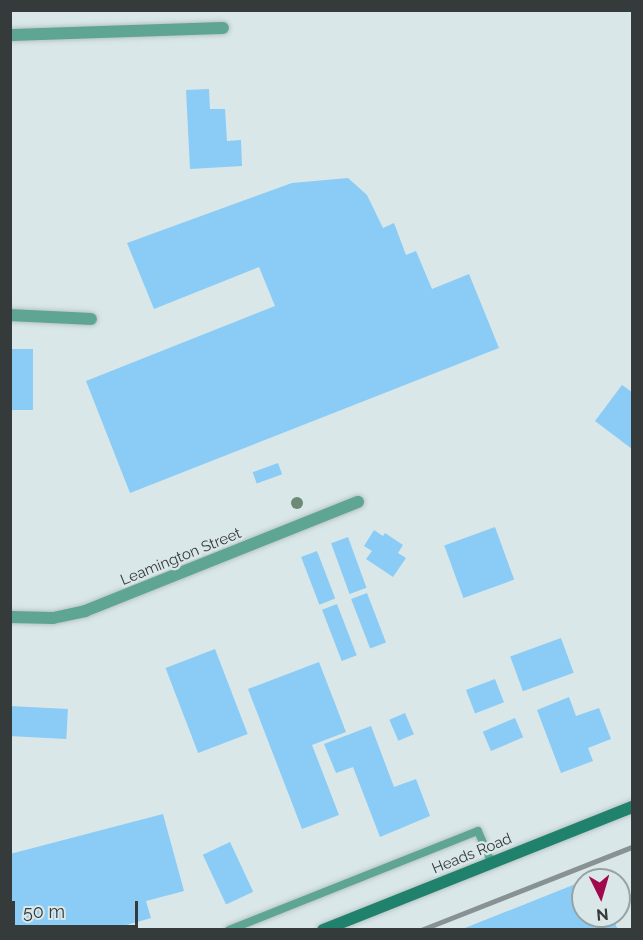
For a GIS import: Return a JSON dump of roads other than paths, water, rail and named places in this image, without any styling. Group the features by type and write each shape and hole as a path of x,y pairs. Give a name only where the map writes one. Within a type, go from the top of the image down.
{"main road":[{"name":"Heads Road","path":"323,930 633,807"}],"street":[{"path":"10,35 223,28"},
{"path":"10,315 91,319"},
{"name":"Leamington Street","path":"10,617 53,618 85,611 358,502"}],"lane":[{"path":"229,930 478,831 491,862"}],"railway":[{"path":"421,930 632,847"}]}
